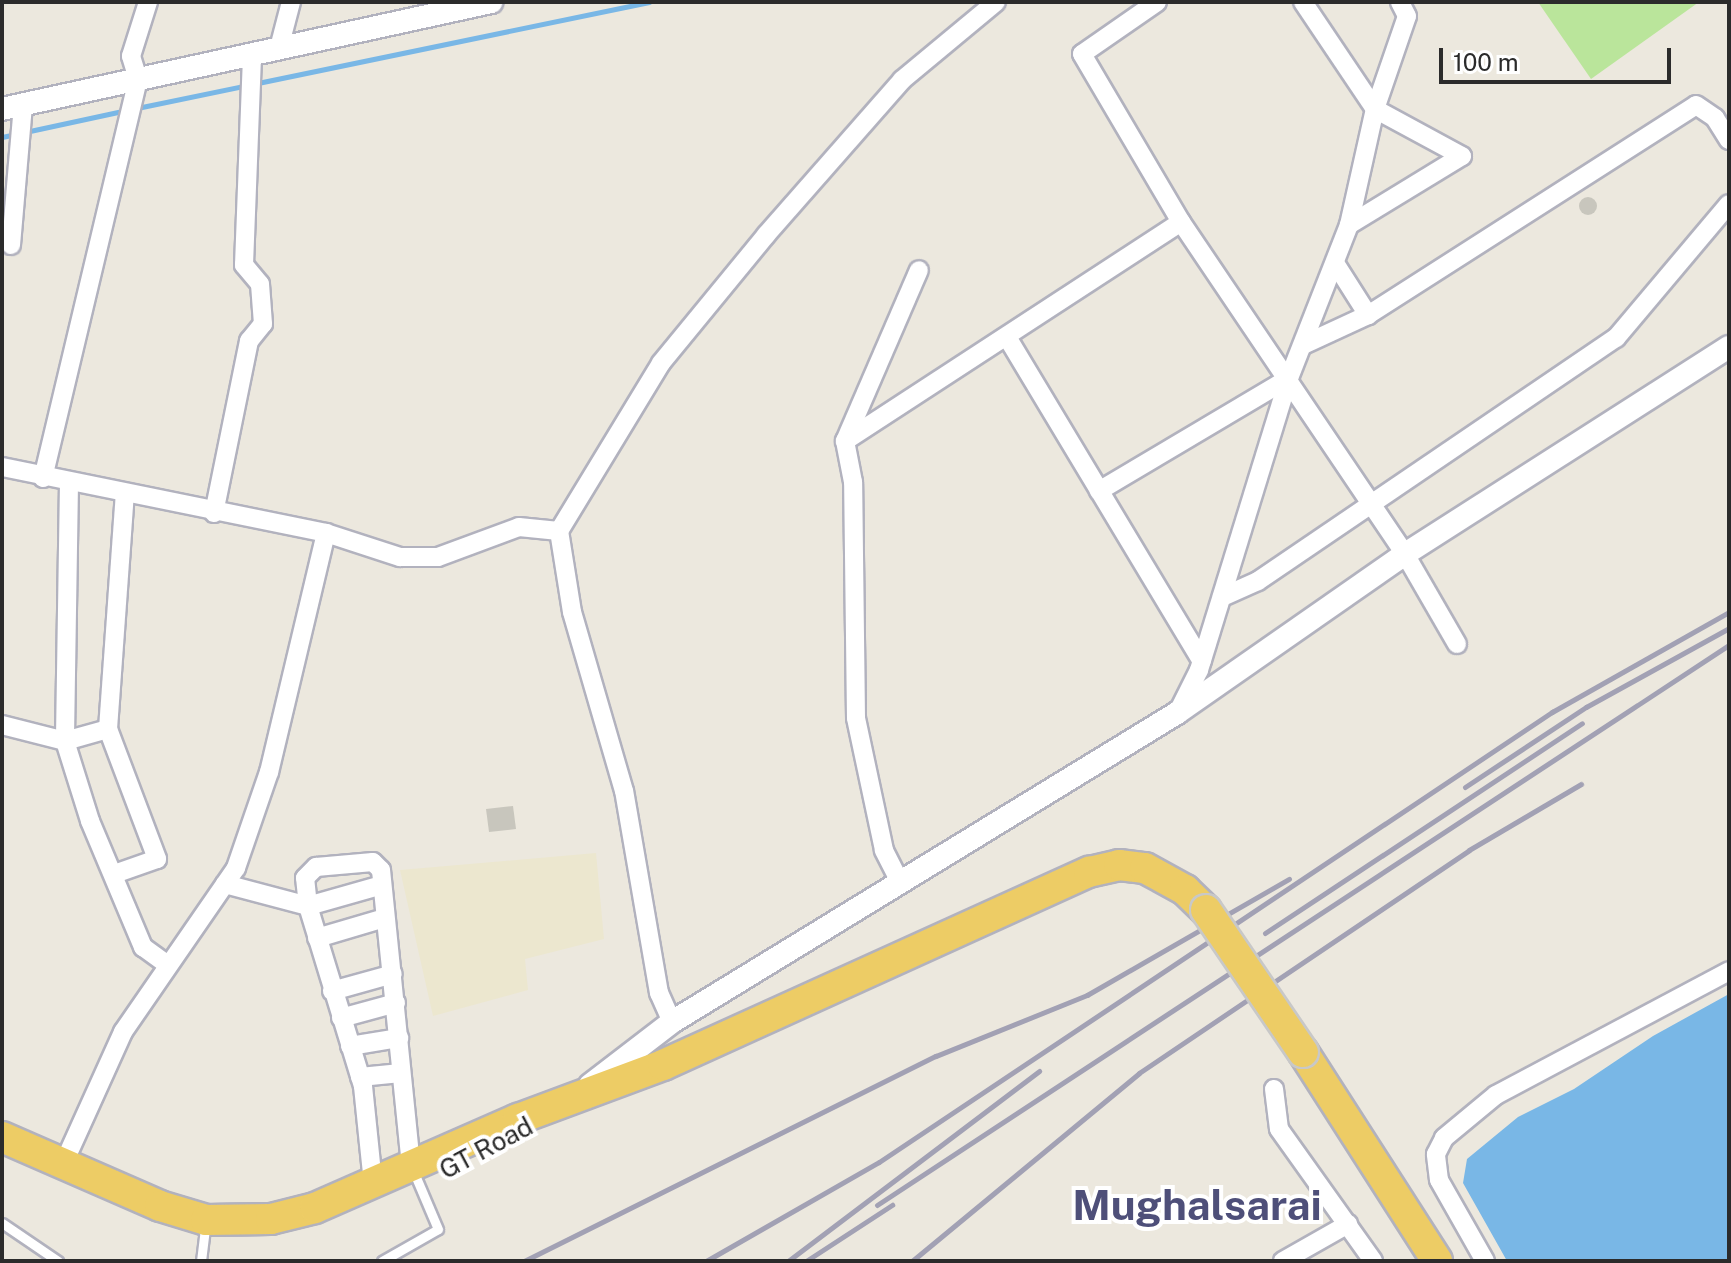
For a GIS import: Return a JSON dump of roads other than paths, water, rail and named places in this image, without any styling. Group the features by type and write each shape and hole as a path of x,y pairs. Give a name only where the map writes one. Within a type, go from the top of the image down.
{"highway":[{"name":"GT Road","path":"2,1156 115,1209 204,1239 280,1238 561,1105 663,1065 1089,872 1119,865 1145,868 1185,890 1206,910 1303,1052 1437,1261"},
{"name":"GT Road","path":"2,1137 63,1165 204,1239 373,1183 415,1174"}],"street":[{"path":"43,478 138,79 131,56 148,2"},
{"path":"279,48 291,2"},
{"path":"11,245 16,120 138,79 251,73 279,48 491,2"},
{"path":"672,1022 659,993 624,791 572,612 559,531 661,363 766,235 902,80 996,2"},
{"path":"1157,2 1082,54 1181,222 1371,502 1457,644"},
{"path":"1303,2 1375,109 1462,156 1349,225"},
{"path":"1177,713 1202,661 1289,378 1349,225 1375,109 1407,16 1400,2"},
{"path":"214,513 249,341 263,324 260,284 244,265 251,73"},
{"path":"1303,345 1368,315 1696,105 1715,118 1729,140"},
{"path":"1222,597 1258,581 1616,338 1729,204"},
{"path":"845,441 1181,222"},
{"path":"1335,263 1368,315"},
{"path":"901,884 884,850 856,718 853,482 845,441 919,270"},
{"path":"1007,337 1202,661"},
{"path":"561,1105 672,1022 1177,713 1405,554 1729,347"},
{"path":"1099,491 1289,378"},
{"path":"2,467 214,513 326,533 400,557 438,557 519,527 559,531"},
{"path":"69,483 65,741 143,947 166,964"},
{"path":"114,874 157,859 108,729 125,494"},
{"path":"63,1165 123,1032 166,964 236,868 269,772 326,533"},
{"path":"2,725 65,741 108,729"},
{"path":"373,1183 360,1077 308,906 305,878 316,867 373,862 381,870 401,1073 415,1174"},
{"path":"225,884 308,906 382,885"},
{"path":"317,938 385,918"},
{"path":"1485,1261 1439,1180 1435,1166 1444,1138 1496,1095 1729,971"},
{"path":"332,991 393,974"},
{"path":"341,1018 396,1003"},
{"path":"350,1046 399,1038"},
{"path":"360,1077 401,1073"},
{"path":"1274,1089 1279,1129 1373,1261"},
{"path":"1283,1261 1348,1224"}],"lane":[{"path":"382,1261 438,1229 415,1174"},
{"path":"2,1223 58,1261"}],"water":[{"path":"1729,994 1729,1261 1507,1261 1463,1183 1467,1159 1518,1117 1574,1089 1653,1036"}],"waterway":[{"path":"137,108 649,2"},
{"path":"2,137 127,110"}],"railway":[{"path":"706,1261 879,1162 1552,712 1729,612"},
{"path":"1465,787 1586,707 1729,628"},
{"path":"877,1205 1729,645"},
{"path":"1265,933 1582,723"},
{"path":"912,1261 1139,1073 1469,850 1581,784"},
{"path":"524,1261 936,1056 1087,995 1289,879"},
{"path":"788,1261 1039,1071"},
{"path":"806,1261 892,1205"}],"district":[{"name":"Mughalsarai","path":"1197,1205"}]}
